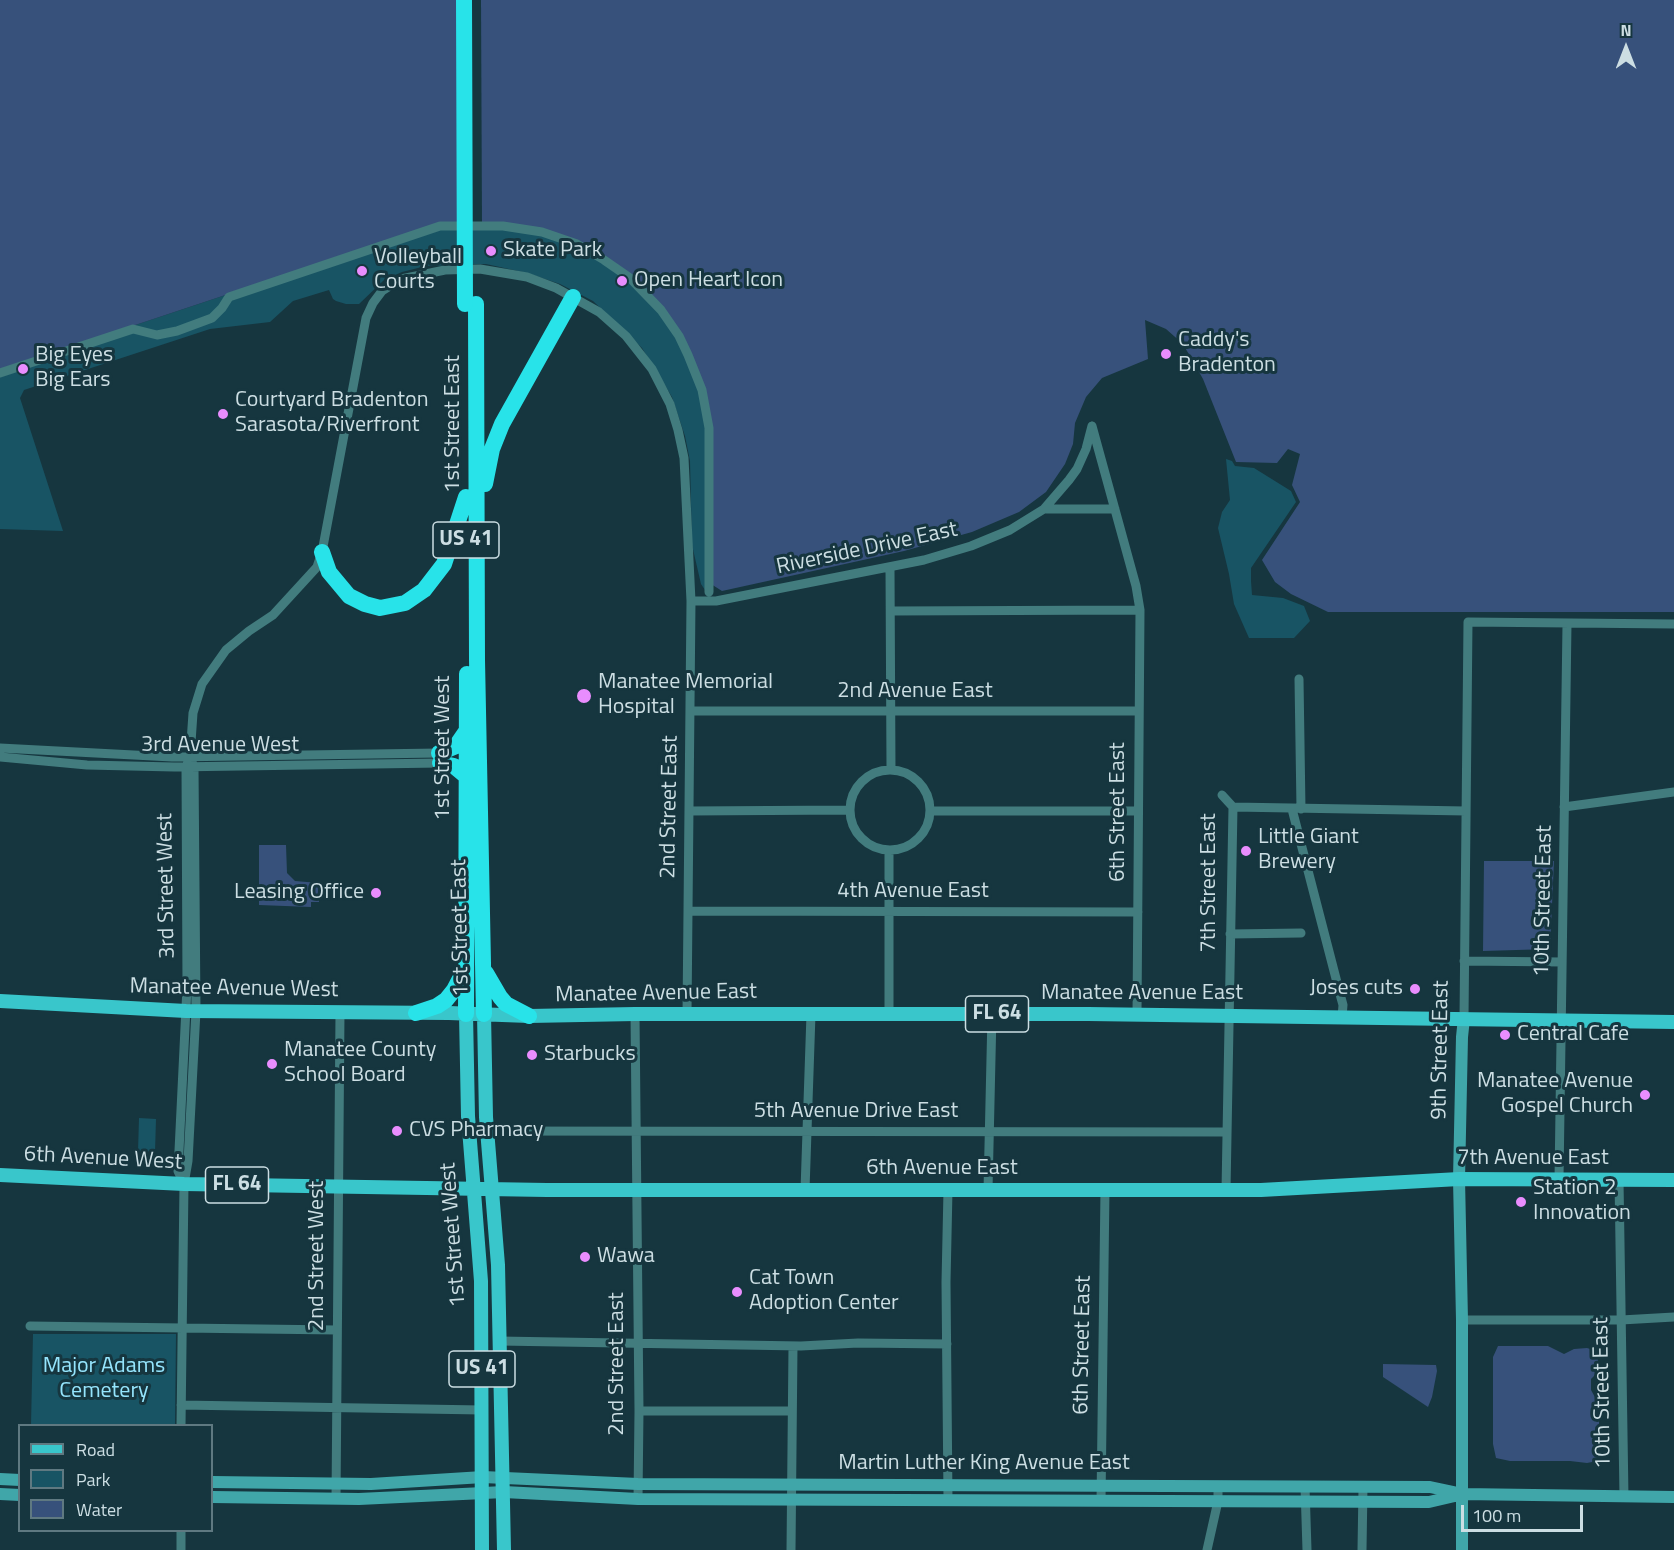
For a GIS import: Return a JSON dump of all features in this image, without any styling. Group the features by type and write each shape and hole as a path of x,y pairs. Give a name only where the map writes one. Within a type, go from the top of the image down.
{"highway":[{"name":"US 41","path":"464,0 471,304"},
{"name":"US 41","path":"471,304 475,0"},
{"path":"477,536 489,460 496,436 513,401 573,297"},
{"name":"1st Street West","path":"466,1014 466,497 471,304"},
{"name":"1st Street East","path":"471,304 484,1014"},
{"path":"322,552 329,572 349,596 380,608 405,603 424,590 444,564 466,497"},
{"path":"466,776 440,758 454,747 467,730"},
{"path":"416,1013 437,1006 446,1000 466,967"},
{"path":"484,970 498,995 506,1004 530,1016"}],"main road":[{"name":"Manatee Avenue West","path":"0,1001 191,1011 466,1014"},
{"name":"Manatee Avenue East","path":"466,1014 530,1016 1137,1014 1674,1022"},
{"name":"1st Street West","path":"466,1014 467,1107 481,1269 482,1550"},
{"name":"1st Street East","path":"484,1014 487,1131 497,1251 504,1550"},
{"name":"6th Avenue West","path":"0,1175 184,1184 493,1190"},
{"name":"7th Avenue East","path":"1392,1184 1460,1179 1674,1180"},
{"name":"6th Avenue East","path":"493,1190 1226,1190 1392,1184"}],"street":[{"path":"0,373 133,329 162,335 185,328 212,318 229,297 440,226 504,226 542,232 576,244 630,278 661,310 679,336 688,355 702,390 709,429 709,592"},
{"name":"3rd Street West","path":"181,1424 184,1184 188,1161 192,1088 190,757 193,713 202,684 218,660 238,639 286,604 317,567 322,552 362,337 369,309 382,291 402,279 464,268 500,271 542,282 573,297"},
{"name":"2nd Street East","path":"573,297 599,312 633,344 652,369 670,404 684,458 691,601 687,1014"},
{"name":"6th Street East","path":"1044,509 1077,469 1086,450 1092,426 1140,610 1137,1014"},
{"name":"Riverside Drive East","path":"691,601 716,601 924,560 971,546 1010,530 1044,509"},
{"path":"1044,509 1115,509"},
{"path":"890,567 891,770"},
{"path":"891,611 1140,610"},
{"name":"9th Street East","path":"1462,1550 1460,1179 1468,622 1567,624"},
{"path":"1567,624 1674,624"},
{"name":"10th Street East","path":"1559,1179 1567,624"},
{"path":"1299,679 1296,809 1343,1005 1342,1017"},
{"name":"2nd Avenue East","path":"690,711 1139,711"},
{"name":"3rd Avenue West","path":"0,747 190,757 315,755 440,758"},
{"path":"72,763 73,752"},
{"path":"315,755 317,765"},
{"name":"3rd Avenue West","path":"0,757 72,763 190,767 317,765 440,758"},
{"path":"891,770 906,773 919,782 928,796 931,811 927,827 918,839 906,847 889,851 875,848 861,838 852,825 849,810 852,797 861,782 873,773 891,770"},
{"path":"1564,807 1674,792"},
{"name":"7th Street East","path":"1222,795 1233,807 1226,1190"},
{"path":"1233,807 1466,811"},
{"path":"689,811 849,810"},
{"path":"931,811 1138,811"},
{"path":"889,851 889,1014"},
{"name":"4th Avenue East","path":"688,911 1138,912"},
{"path":"1230,934 1301,933"},
{"path":"1464,961 1562,962"},
{"name":"3rd Street West","path":"184,1184 178,1171 181,1088 191,1011"},
{"name":"2nd Street West","path":"336,1499 339,1013"},
{"name":"2nd Street East","path":"635,1014 638,1499"},
{"path":"806,1190 811,1014"},
{"path":"988,1190 992,1014"},
{"path":"181,1088 192,1088"},
{"name":"5th Avenue Drive East","path":"487,1131 1226,1132"},
{"name":"10th Street East","path":"1619,1180 1624,1497"},
{"name":"6th Street East","path":"1101,1501 1105,1189"},
{"path":"948,1190 948,1500"},
{"path":"1462,1320 1621,1320 1674,1317"},
{"path":"30,1326 337,1330"},
{"path":"499,1341 792,1346 947,1344"},
{"path":"791,1550 792,1346"},
{"path":"181,1405 482,1410"},
{"path":"639,1411 792,1411"},
{"name":"Martin Luther King Avenue East","path":"213,1482 336,1484 504,1477 638,1484 1430,1487 1463,1494 1674,1497"},
{"path":"0,1479 18,1480"},
{"path":"1207,1550 1218,1501 1218,1486"},
{"path":"1305,1486 1307,1550"},
{"path":"1362,1550 1363,1487"},
{"name":"Martin Luther King Avenue East","path":"213,1497 380,1499 504,1492 638,1499 1429,1502 1463,1494"},
{"path":"0,1494 18,1495"},
{"path":"181,1532 181,1550"}],"green space":[{"path":"442,223 501,223 583,245 666,313 705,395 705,590 701,584 692,545 690,461 685,436 672,397 642,348 593,301 560,284 527,273 486,264 426,266 402,272 384,280 359,304 336,301 329,290 293,301 270,322 210,329 24,390 20,398 63,531 0,529 0,370"},
{"path":"1226,459 1232,461 1235,466 1254,468 1291,491 1296,502 1251,568 1252,595 1283,598 1304,606 1310,621 1294,638 1249,638 1234,604 1218,528 1222,512 1230,500"},
{"path":"139,1118 156,1119 155,1152 138,1152"},
{"name":"Major Adams Cemetery","path":"33,1334 176,1334 175,1424 31,1424"}],"water":[{"path":"0,0 1674,0 1674,612 1328,612 1291,594 1275,582 1262,560 1300,502 1292,485 1300,454 1288,449 1277,463 1236,462 1203,379 1183,344 1166,329 1145,320 1148,359 1102,378 1086,397 1075,423 1073,444 1065,464 1046,492 1019,512 972,532 904,551 722,591 711,584 713,443 697,369 637,281 547,231 442,223 0,370"},
{"path":"259,845 286,845 287,873 295,881 319,883 319,902 311,902 311,907 259,905"},
{"path":"1484,861 1554,861 1550,949 1483,951"},
{"path":"1498,1346 1548,1346 1564,1354 1574,1349 1587,1348 1597,1351 1599,1371 1591,1379 1591,1390 1597,1401 1599,1413 1597,1461 1587,1463 1510,1461 1496,1458 1493,1444 1493,1357"},
{"path":"1383,1364 1436,1365 1437,1371 1428,1407 1383,1377"}],"pier":[{"path":"458,0 481,0 482,226 459,226"}],"place":[{"name":"Skate Park","path":"491,251"},
{"name":"Volleyball Courts","path":"362,271"},
{"name":"Open Heart Icon","path":"622,281"},
{"name":"Caddy's Bradenton","path":"1166,354"},
{"name":"Big Eyes Big Ears","path":"23,369"},
{"name":"Courtyard Bradenton Sarasota/Riverfront","path":"223,414"},
{"name":"Manatee Memorial Hospital","path":"584,696"},
{"name":"Little Giant Brewery","path":"1246,851"},
{"name":"Leasing Office","path":"376,893"},
{"name":"Joses cuts","path":"1415,989"},
{"name":"Central Cafe","path":"1505,1035"},
{"name":"Starbucks","path":"532,1055"},
{"name":"Manatee County School Board","path":"272,1064"},
{"name":"Manatee Avenue Gospel Church","path":"1645,1095"},
{"name":"CVS Pharmacy","path":"397,1131"},
{"name":"Station 2 Innovation","path":"1521,1202"},
{"name":"Wawa","path":"585,1257"},
{"name":"Cat Town Adoption Center","path":"737,1292"}]}
